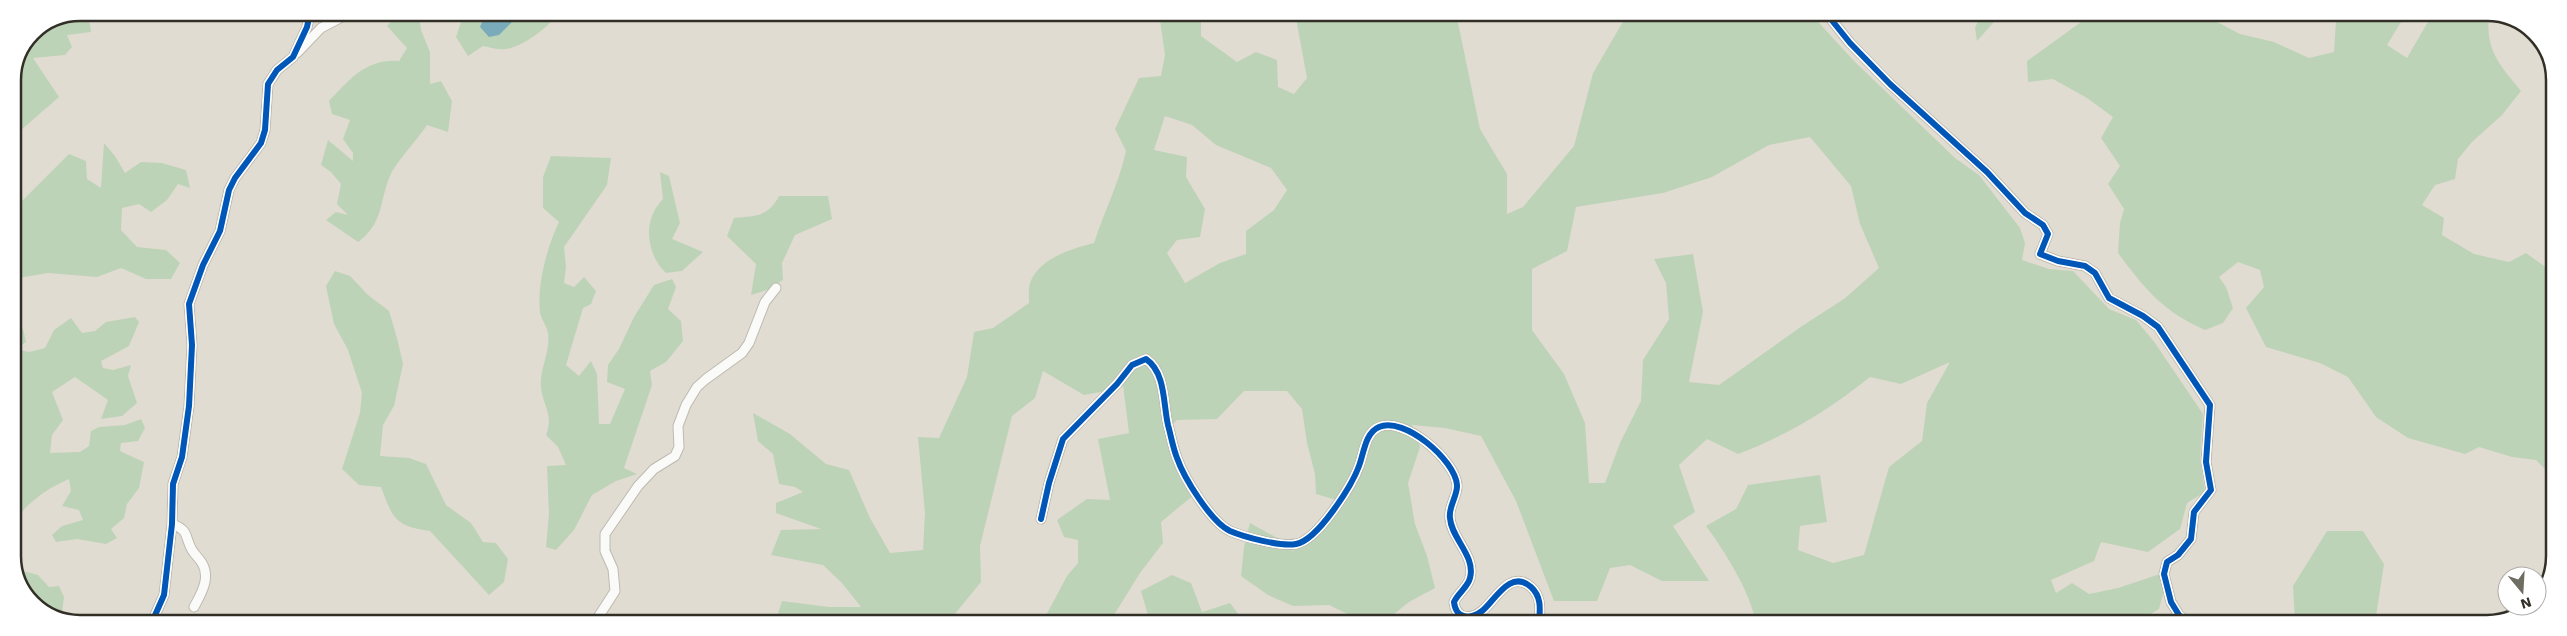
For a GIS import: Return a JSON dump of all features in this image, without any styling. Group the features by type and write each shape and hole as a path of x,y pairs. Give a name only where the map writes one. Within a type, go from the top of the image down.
{"street":[{"path":"293,57 308,21"},
{"path":"155,615 164,595 172,524 173,484 182,457 190,397 192,345 189,304 203,265 220,231 232,184 261,143 265,130 268,84 278,70 321,28 334,21"},
{"path":"1832,21 1850,43 1890,84 1987,172 2025,213 2042,225 2048,234 2040,254 2058,261 2086,266 2095,273 2109,298 2143,316 2158,327 2210,406 2206,462 2212,490 2194,512 2191,539 2178,555 2167,562 2164,574 2171,602 2179,615"},
{"path":"600,615 615,591 613,569 605,551 605,534 638,486 654,469 675,456 679,447 678,426 686,405 697,387 720,367 742,353 749,343 765,302 776,288"},
{"path":"1041,519 1053,467 1063,439 1117,384 1132,365 1146,359 1152,363 1159,378 1177,460 1201,500 1219,524 1230,531 1280,544 1303,542 1325,520 1349,485 1358,469 1370,434 1377,428 1397,424 1411,431 1450,465 1454,474 1457,486 1450,518 1471,567 1470,578 1454,602 1454,610 1459,615"},
{"path":"172,524 186,532 192,550 205,572 203,589 194,607"},
{"path":"1474,615 1483,610 1502,589 1514,583 1523,582 1531,586 1538,595 1541,608 1540,615"}],"green space":[{"path":"89,21 91,32 67,35 72,47 65,55 33,58 59,97 21,130 22,69 31,48 48,31 58,26 69,22"},
{"path":"391,21 420,21 421,30 430,52 430,84 441,81 452,101 448,132 427,125 393,170 377,220 358,242 326,220 336,212 348,215 337,204 341,184 331,172 321,165 328,140 353,161 353,153 343,139 350,120 332,114 329,101 352,78 368,67 387,61 399,61 407,48 387,26"},
{"path":"461,21 552,21 538,34 517,46 497,49 483,46 468,56 456,37"},
{"path":"1160,21 1201,21 1201,36 1237,62 1256,52 1277,60 1278,87 1294,94 1307,78 1296,21 1458,21 1480,129 1507,174 1507,214 1523,207 1574,146 1593,73 1623,21 1817,21 1854,61 1955,158 1979,175 2020,228 2025,243 2022,260 2049,269 2073,271 2109,309 2136,320 2155,343 2203,414 2200,459 2205,492 2187,503 2180,529 2148,552 2101,542 2094,561 2051,580 2056,593 2072,583 2089,594 2118,588 2169,571 2159,609 2149,615 1754,615 1743,585 1706,526 1736,509 1748,485 1820,475 1827,522 1800,526 1798,550 1833,563 1864,555 1889,467 1922,441 1927,403 1950,362 1901,384 1870,377 1839,401 1807,421 1775,438 1738,454 1707,439 1679,465 1695,512 1673,526 1709,581 1662,581 1630,565 1610,568 1597,601 1554,601 1516,501 1481,436 1445,428 1412,425 1420,447 1408,483 1415,524 1427,556 1435,588 1409,602 1393,615 1350,615 1329,605 1293,606 1268,595 1241,576 1244,547 1250,523 1286,543 1292,551 1309,542 1321,531 1340,501 1316,494 1315,474 1307,443 1302,409 1287,391 1244,391 1217,419 1177,420 1166,431 1195,494 1161,522 1163,543 1140,573 1114,615 1046,615 1067,576 1078,563 1078,540 1064,537 1057,520 1087,499 1110,500 1098,439 1129,433 1123,385 1137,366 1106,391 1084,395 1043,371 1035,398 1012,416 980,546 981,582 954,615 778,615 782,601 829,607 861,607 842,583 823,565 771,555 781,530 821,529 776,513 776,503 803,492 795,487 779,484 773,454 758,441 753,413 790,434 826,464 849,470 870,518 890,553 923,550 925,513 918,437 939,438 967,377 974,332 993,328 1029,303 1030,283 1034,274 1048,261 1076,248 1094,243 1126,151 1115,129 1139,78 1161,76 1165,55","holes":["1165,116 1192,125 1216,145 1271,168 1287,190 1274,210 1246,231 1246,254 1220,263 1185,283 1167,253 1177,240 1200,237 1205,209 1186,177 1187,157 1154,150","1810,137 1851,186 1860,224 1879,268 1844,299 1802,326 1719,385 1689,382 1703,312 1693,254 1654,259 1666,283 1669,319 1643,360 1641,401 1620,443 1605,483 1589,483 1585,423 1564,374 1532,330 1532,269 1567,251 1576,207 1663,193 1712,177 1769,145"]},
{"path":"1978,21 1995,21 1977,41 1975,28"},
{"path":"2078,21 2215,21 2240,34 2274,42 2309,58 2334,52 2336,21 2402,21 2387,45 2407,58 2428,21 2488,21 2489,38 2496,57 2521,91 2502,115 2472,142 2458,159 2455,179 2435,185 2422,205 2444,218 2442,235 2474,254 2509,262 2526,253 2546,267 2546,470 2536,460 2512,457 2479,447 2465,454 2408,438 2376,417 2348,377 2320,363 2266,347 2246,308 2264,287 2260,270 2238,262 2219,277 2226,287 2233,308 2223,323 2205,330 2177,315 2156,298 2137,278 2118,253 2120,223 2124,209 2108,184 2120,166 2101,138 2113,117 2087,98 2053,79 2028,82 2027,61 2081,22"},
{"path":"104,143 115,156 125,173 141,162 162,163 186,170 190,188 178,184 167,200 151,212 139,204 122,208 121,230 137,247 166,250 180,263 171,279 146,279 121,268 97,277 48,273 21,278 21,202 69,154 86,161 87,179 101,188"},
{"path":"551,156 611,158 607,185 564,247 566,267 564,283 574,287 584,277 596,291 591,304 583,308 566,365 579,376 591,361 597,374 599,424 610,424 625,389 607,382 608,365 619,349 634,317 654,285 672,279 676,287 668,309 681,321 683,341 666,362 650,371 652,385 624,468 637,474 616,481 592,495 574,530 556,550 546,547 549,514 547,466 566,465 558,447 546,435 549,421 542,394 541,381 548,340 539,301 544,266 559,222 543,208 543,177"},
{"path":"660,172 669,176 680,223 672,239 703,252 682,271 666,273 659,265 651,247 649,227 656,207 663,199"},
{"path":"779,196 828,196 832,219 795,235 782,263 783,280 767,290 751,295 756,264 727,236 734,218 755,216 765,212 775,203"},
{"path":"335,271 350,276 368,295 389,311 397,338 403,364 394,406 383,425 380,456 409,458 426,464 446,505 471,523 483,542 496,543 508,559 504,582 489,595 430,531 409,527 397,519 389,507 381,487 359,485 342,469 360,413 362,393 348,350 334,324 326,286"},
{"path":"135,317 139,322 129,346 101,361 103,368 113,370 131,365 128,376 137,403 122,416 101,419 108,400 75,377 52,392 63,420 52,435 50,453 80,452 89,446 91,431 99,427 125,425 141,419 145,428 138,441 121,443 120,451 144,462 139,488 127,504 124,518 111,529 117,538 106,544 77,539 56,542 52,535 62,526 83,520 79,510 62,506 71,491 69,479 38,497 21,514 21,350 29,352 45,348 54,330 71,318 82,333 95,331 106,322"},
{"path":"21,327 23,329 26,342 21,345"},
{"path":"2327,531 2363,531 2384,564 2376,615 2295,615 2293,586"},
{"path":"24,571 38,575 49,587 59,586 64,597 62,612 51,607 36,595 29,585"},
{"path":"1172,575 1191,583 1202,612 1230,603 1239,615 1148,615 1141,591"}],"water":[{"path":"482,21 513,21 499,35 489,37 480,27"}],"cycle path":[{"path":"155,615 164,595 172,524 173,484 182,457 189,406 192,345 189,304 203,265 220,231 229,190 235,178 261,143 265,130 268,84 277,70 293,57 308,21"},
{"path":"1832,21 1850,43 1890,84 1987,172 2025,213 2043,225 2048,234 2040,254 2058,261 2085,266 2095,273 2109,298 2143,316 2158,327 2210,405 2206,462 2211,490 2194,512 2191,539 2178,555 2167,562 2164,574 2171,602 2179,615"},
{"path":"1041,519 1049,483 1063,439 1117,384 1132,365 1146,359 1157,372 1160,380 1174,450 1192,488 1215,519 1223,526 1230,531 1253,539 1289,545 1305,540 1314,533 1324,523 1342,498 1359,466 1368,439 1374,430 1379,427 1389,425 1401,428 1427,442 1447,464 1454,475 1457,485 1450,510 1451,525 1467,555 1471,570 1469,581 1454,602 1455,608 1461,615"},
{"path":"1475,615 1487,607 1503,588 1516,581 1523,582 1535,591 1540,604 1540,615"}]}
